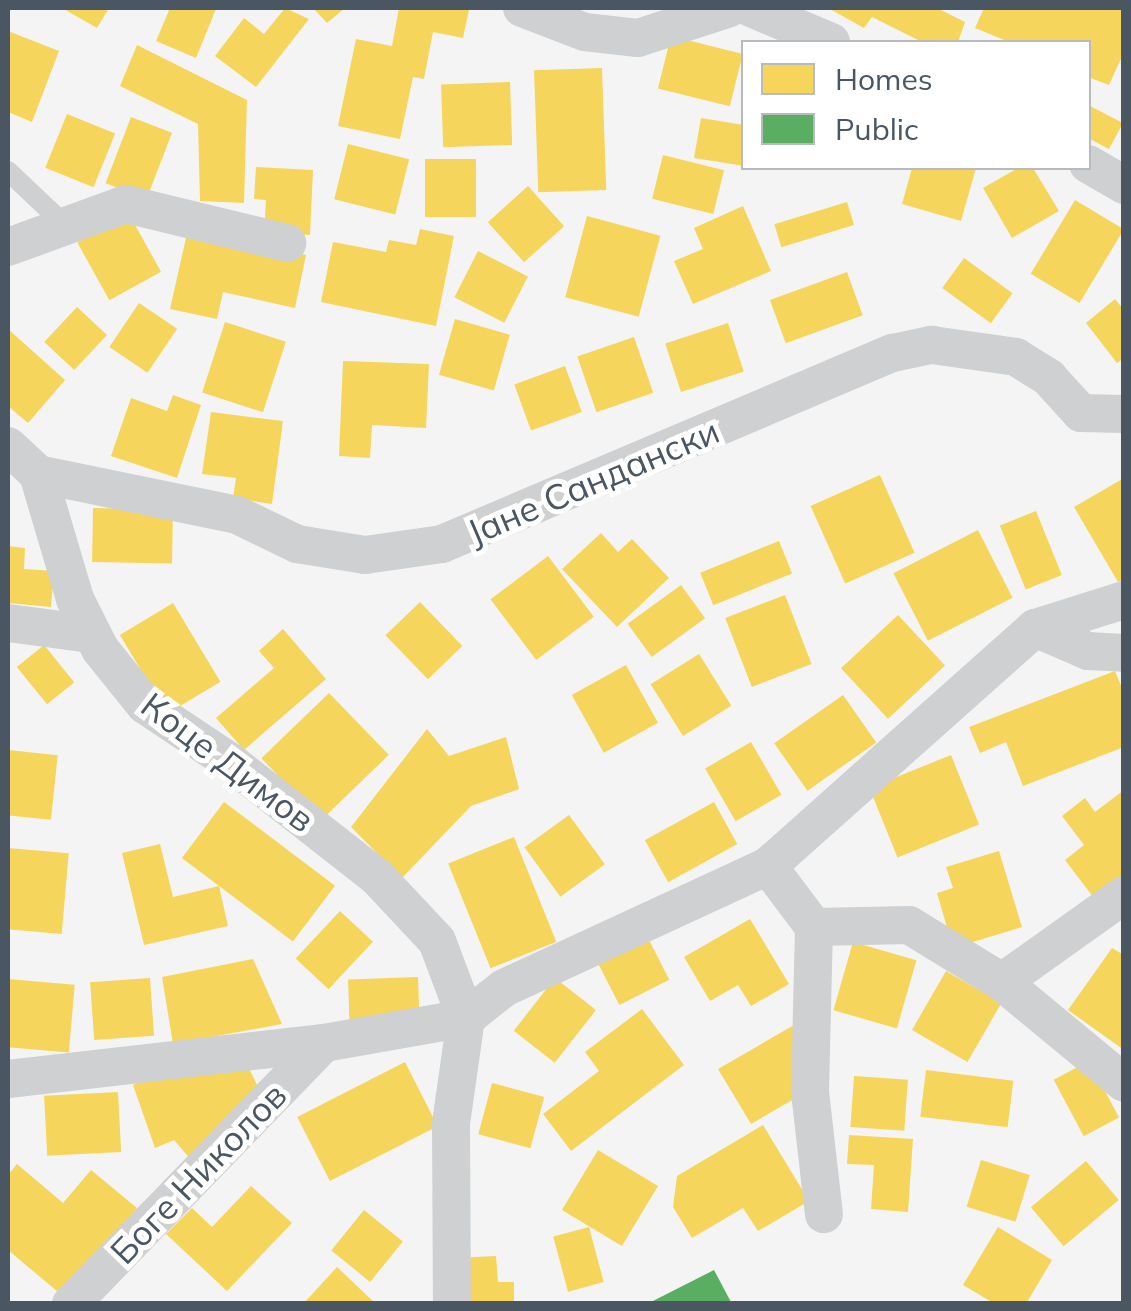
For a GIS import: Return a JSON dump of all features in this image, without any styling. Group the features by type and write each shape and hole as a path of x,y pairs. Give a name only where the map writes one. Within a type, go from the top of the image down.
{"street":[{"path":"522,8 585,32 638,38 730,8"},
{"path":"751,8 826,40"},
{"path":"1091,166 1124,185"},
{"path":"8,247 126,204 288,243"},
{"name":"Јане Сандански","path":"38,474 237,514 298,544 365,556 442,544 858,367 932,345 1016,358 1049,378 1080,413 1124,414"},
{"path":"8,446 38,474"},
{"name":"Коце Димов","path":"38,474 92,634 145,705 244,772 409,906 437,941 466,1018"},
{"path":"8,1079 324,1043 466,1018 504,988 768,866 1035,628 1124,600"},
{"path":"8,624 92,634"},
{"path":"1035,628 1088,650 1124,653"},
{"path":"768,866 814,927 810,1092 824,1214"},
{"path":"1002,982 1124,895"},
{"path":"814,927 909,925 1002,982 1124,1083"},
{"path":"452,1304 451,1124 466,1018"},
{"name":"Боге Николов","path":"71,1304 324,1043"}],"lane":[{"path":"8,170 64,224"}],"building: Homes":[{"path":"62,8 109,8 97,28"},
{"path":"170,8 216,9 196,58 156,41"},
{"path":"285,8 309,19 256,87 215,56 244,18 264,34"},
{"path":"313,8 345,8 327,23"},
{"path":"399,8 469,10 463,38 433,32 424,79 413,77 400,139 338,126 356,39 392,46"},
{"path":"828,8 937,8 965,22 959,40 918,40 872,17 864,28"},
{"path":"984,8 1124,8 1124,52 1109,85 1091,78 1091,40 1004,40 975,28"},
{"path":"8,31 59,51 32,122 8,112"},
{"path":"671,36 741,53 730,106 658,88"},
{"path":"137,45 247,100 244,203 200,201 198,124 120,86"},
{"path":"602,68 606,190 538,192 534,70"},
{"path":"510,82 512,145 443,147 441,84"},
{"path":"1091,107 1123,123 1109,149 1091,140"},
{"path":"67,114 115,133 93,187 45,168"},
{"path":"131,117 172,133 147,199 106,183"},
{"path":"701,118 741,125 741,166 694,158"},
{"path":"348,144 409,159 395,215 334,199"},
{"path":"663,155 724,170 713,214 652,199"},
{"path":"425,159 476,159 476,217 425,217"},
{"path":"256,167 313,170 310,235 264,232 266,200 254,199"},
{"path":"911,170 975,170 961,221 902,204"},
{"path":"1014,170 1034,170 1059,211 1012,238 983,188"},
{"path":"528,186 564,226 524,262 488,222"},
{"path":"1075,200 1124,229 1080,303 1031,274"},
{"path":"847,202 854,225 781,247 774,224"},
{"path":"743,206 771,271 693,304 674,261 703,249 694,228"},
{"path":"129,214 161,272 109,300 77,243"},
{"path":"587,216 660,236 639,317 565,297"},
{"path":"188,229 306,255 295,308 223,292 217,319 170,309"},
{"path":"420,229 454,236 436,326 321,302 333,242 386,252 389,240 416,245"},
{"path":"478,251 528,276 504,323 454,297"},
{"path":"964,258 1013,293 991,323 942,288"},
{"path":"847,272 863,315 786,343 770,300"},
{"path":"1115,299 1124,310 1124,358 1117,363 1086,323"},
{"path":"139,303 177,329 147,373 109,347"},
{"path":"77,307 107,335 74,370 44,342"},
{"path":"455,319 510,335 494,390 439,375"},
{"path":"225,322 286,342 263,412 202,392"},
{"path":"728,323 744,372 681,392 665,343"},
{"path":"8,329 65,380 28,423 8,406"},
{"path":"634,337 653,393 596,412 577,357"},
{"path":"343,361 429,364 426,428 372,425 370,458 339,456"},
{"path":"565,366 582,412 531,431 514,384"},
{"path":"173,395 201,405 177,478 111,456 131,398 167,411"},
{"path":"211,412 283,421 272,504 233,498 236,478 202,474"},
{"path":"880,475 915,553 845,584 811,506"},
{"path":"1124,478 1124,579 1118,582 1074,507"},
{"path":"93,508 173,509 172,563 92,562"},
{"path":"1036,511 1062,575 1026,590 1000,526"},
{"path":"978,530 1013,598 928,641 893,573"},
{"path":"601,533 618,552 632,539 669,578 617,627 562,569"},
{"path":"779,541 792,573 713,605 700,573"},
{"path":"8,546 25,548 24,569 54,571 51,607 8,603"},
{"path":"548,556 594,617 536,660 490,599"},
{"path":"681,585 705,618 652,657 628,624"},
{"path":"785,595 812,664 752,687 725,618"},
{"path":"420,602 462,646 428,679 385,635"},
{"path":"173,603 220,682 167,714 120,635"},
{"path":"898,615 945,665 888,719 841,668"},
{"path":"283,629 326,679 244,750 216,718 274,668 259,651"},
{"path":"44,645 74,682 47,704 17,667"},
{"path":"699,654 731,706 683,736 651,684"},
{"path":"626,665 658,723 604,753 572,695"},
{"path":"1115,671 1124,693 1124,747 1023,786 1006,742 980,753 969,727"},
{"path":"329,693 389,755 321,820 261,758"},
{"path":"843,695 876,743 807,791 774,743"},
{"path":"427,729 449,756 506,737 519,789 471,806 402,878 351,827"},
{"path":"751,742 782,795 736,821 705,769"},
{"path":"8,750 58,755 51,820 8,815"},
{"path":"951,755 979,825 898,858 869,788"},
{"path":"1124,790 1124,888 1100,906 1065,860 1084,845 1062,816 1085,798 1095,812"},
{"path":"224,802 335,886 293,942 182,858"},
{"path":"714,802 737,844 668,882 645,840"},
{"path":"569,815 605,864 560,897 525,847"},
{"path":"514,837 556,942 491,968 448,864"},
{"path":"160,844 173,897 219,886 228,926 144,945 122,853"},
{"path":"8,848 69,853 62,934 8,929"},
{"path":"999,851 1022,927 953,948 937,893 953,888 946,867"},
{"path":"340,911 373,942 329,989 296,959"},
{"path":"750,919 789,984 751,1006 738,985 710,1001 684,957"},
{"path":"647,936 669,980 619,1005 597,961"},
{"path":"853,942 916,960 897,1028 833,1010"},
{"path":"1112,948 1124,955 1124,1050 1068,1010"},
{"path":"253,959 282,1024 173,1044 162,977"},
{"path":"946,971 1001,1003 967,1062 912,1030"},
{"path":"418,977 420,1023 350,1025 348,979"},
{"path":"150,978 154,1036 94,1040 90,982"},
{"path":"555,978 596,1010 555,1063 514,1031"},
{"path":"8,979 75,985 69,1053 8,1047"},
{"path":"642,1009 684,1065 571,1151 543,1114 599,1071 585,1052"},
{"path":"801,1021 801,1095 751,1124 718,1069"},
{"path":"242,1054 260,1091 193,1162 174,1140 155,1148 133,1085 177,1063"},
{"path":"1089,1061 1119,1118 1084,1136 1054,1080"},
{"path":"405,1062 438,1126 330,1181 297,1117"},
{"path":"926,1070 1013,1081 1008,1127 920,1117"},
{"path":"854,1076 908,1080 904,1131 850,1127"},
{"path":"492,1083 544,1097 530,1148 478,1134"},
{"path":"118,1092 121,1152 47,1156 44,1096"},
{"path":"763,1125 809,1201 758,1231 743,1208 692,1238 673,1207 677,1176"},
{"path":"849,1135 913,1139 908,1212 871,1209 874,1165 847,1164"},
{"path":"598,1150 658,1186 622,1246 562,1210"},
{"path":"981,1160 1030,1175 1015,1222 967,1207"},
{"path":"1086,1161 1119,1200 1064,1246 1031,1207"},
{"path":"17,1164 63,1203 91,1170 137,1208 64,1297 8,1250 8,1175"},
{"path":"251,1186 292,1223 227,1291 166,1234 192,1208 212,1227"},
{"path":"364,1210 403,1241 370,1282 331,1250"},
{"path":"589,1227 604,1282 568,1292 553,1237"},
{"path":"998,1227 1052,1260 1026,1304 995,1304 963,1285"},
{"path":"496,1256 498,1282 514,1282 514,1304 456,1304 455,1258"},
{"path":"337,1267 376,1304 303,1304"}],"building: Public":[{"path":"714,1270 732,1304 647,1304"}]}
